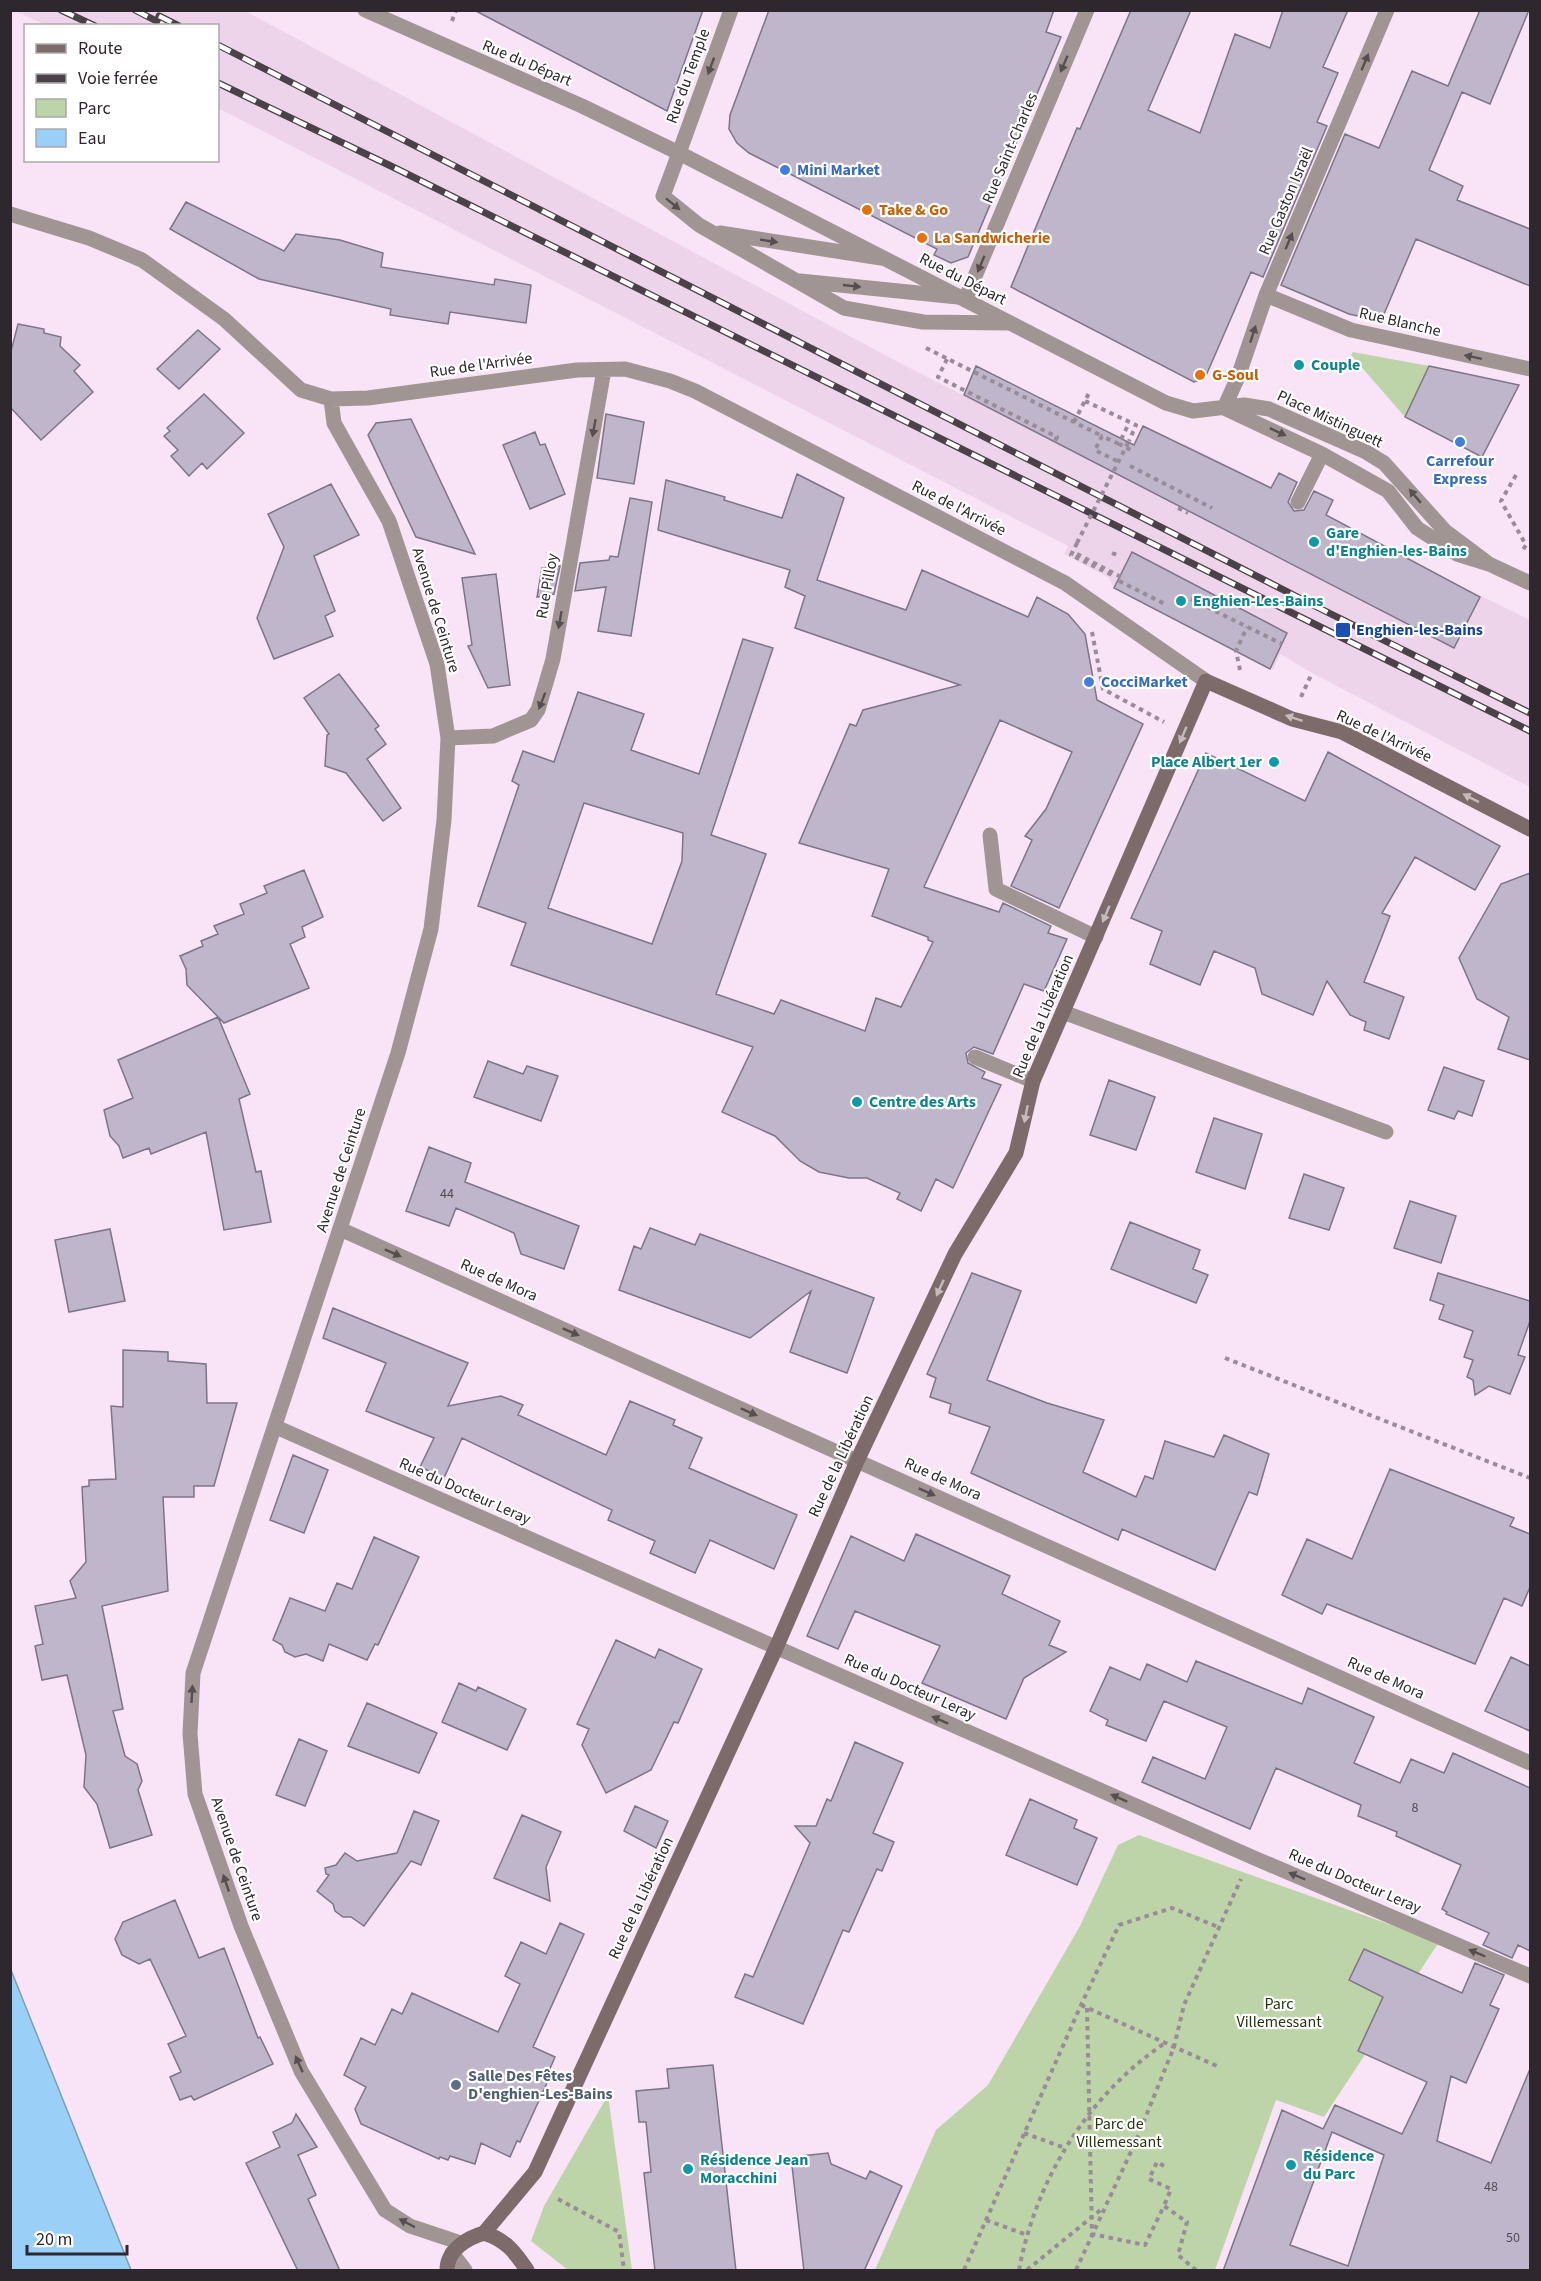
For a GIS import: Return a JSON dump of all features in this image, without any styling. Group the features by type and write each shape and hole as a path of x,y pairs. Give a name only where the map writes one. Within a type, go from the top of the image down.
{"main road":[{"name":"Rue de la Libération","path":"484,2233 535,2172 776,1648 857,1461 955,1254 1016,1153 1033,1082 1206,681"},
{"name":"Rue de l'Arrivée","path":"1206,681 1292,718 1342,732 1530,829"},
{"path":"447,2271 457,2248 484,2233 499,2238 511,2247 527,2271"}],"street":[{"name":"Rue du Départ","path":"365,10 582,106 679,153 882,259 1181,409 1204,411 1224,408 1358,472 1388,490 1417,528 1434,541 1457,554 1489,564 1530,583"},
{"name":"Rue du Temple","path":"712,232 663,196 731,10"},
{"name":"Rue Saint-Charles","path":"963,298 1087,10"},
{"name":"Rue Gaston Israël","path":"1224,408 1238,377 1266,295 1387,10"},
{"path":"10,214 89,238 142,260 224,319 301,390 331,399"},
{"path":"712,232 882,259"},
{"path":"712,232 850,310 923,322 1007,322"},
{"path":"794,280 963,298"},
{"name":"Rue Blanche","path":"1266,295 1351,330 1530,369"},
{"name":"Rue de l'Arrivée","path":"331,399 368,398 567,372 625,369 641,372 695,391 1065,583 1206,681"},
{"name":"Rue Pilloy","path":"448,738 493,736 513,729 531,720 545,692 604,370"},
{"name":"Avenue de Ceinture","path":"331,399 334,423 389,521 437,664 448,738 444,820 431,929 398,1053 193,1673 190,1734 195,1794 241,1926 301,2071 385,2210 410,2226 457,2248"},
{"name":"Place Mistinguett","path":"1224,408 1244,405 1269,409 1366,452 1384,463 1445,531 1489,564"},
{"path":"1299,502 1319,460"},
{"path":"990,835 996,889 1096,937"},
{"path":"1063,1012 1386,1132"},
{"path":"975,1057 1033,1082"},
{"name":"Rue de Mora","path":"340,1229 1530,1762"},
{"name":"Rue du Docteur Leray","path":"276,1427 1251,1857 1530,1976"},
{"path":"457,2248 465,2271"}],"path":[{"path":"947,358 938,377 1057,437 1055,441"},
{"path":"1074,422 1100,370"},
{"path":"1084,401 1136,425 1071,555 1112,575"},
{"path":"1119,444 1127,426"},
{"path":"1117,461 1095,450 1102,436 1131,450"},
{"path":"1130,466 1212,508"},
{"path":"1509,572 1526,545 1501,501 1516,475"},
{"path":"1178,508 1188,513"},
{"path":"1077,554 1165,604"},
{"path":"1191,598 1282,645"},
{"path":"1241,667 1236,651 1247,627"},
{"path":"1092,631 1103,689 1166,723 1157,744 1175,753"},
{"path":"1225,1358 1530,1478"},
{"path":"1076,2271 1135,2143 1174,2047 1184,2005 1251,1857"},
{"path":"964,2271 1119,1924 1172,1908 1218,1927"},
{"path":"1081,2005 1219,2067"},
{"path":"1088,2008 1092,2234"},
{"path":"1020,2271 1027,2235 1041,2196 1065,2148 1089,2113 1134,2067 1165,2043"},
{"path":"1024,2133 1065,2148"},
{"path":"1092,2234 1145,2245 1171,2189 1149,2179 1157,2162 1164,2166"},
{"path":"558,2199 619,2232 624,2271"},
{"path":"1027,2271 1105,2206"},
{"path":"1164,2206 1187,2222 1178,2255 1196,2271"},
{"path":"986,2220 1027,2235"}],"shaded area":[{"path":"15,11 245,11 896,361 1095,462 1128,456 1143,426 1183,446 1185,444 1409,558 1408,560 1530,620 1530,787 1280,654 1273,670 1114,588 1109,578 1064,554 1068,546 219,109 219,24 44,24"}],"green space":[{"path":"1353,352 1429,366 1405,417 1351,355"},
{"name":"Parc de Villemessant","path":"1139,1835 1439,1942 1324,2117 1276,2100 1215,2270 875,2270 936,2130 988,2085 1080,1926 1118,1845"},
{"path":"608,2095 632,2270 568,2270 531,2241 544,2206"}],"water":[{"path":"11,1970 131,2270 11,2270"}],"building":[{"path":"474,10 703,10 667,111"},
{"path":"769,10 1054,10 1046,32 1061,37 968,257 951,263 934,255 937,249 749,153 737,143 729,129 730,115"},
{"path":"1131,10 1191,10 1148,110 1200,133 1235,34 1270,48 1283,10 1348,10 1323,67 1338,73 1317,122 1327,126 1263,277 1251,272 1205,378 1194,382 1011,287 1077,128 1080,129"},
{"path":"1480,10 1529,10 1490,104 1462,92 1429,170 1463,186 1457,200 1530,229 1530,286 1416,239 1381,321 1349,314 1281,285 1345,134 1379,148 1412,71 1448,86"},
{"path":"186,202 284,251 296,234 340,240 383,253 381,267 494,285 495,279 531,285 526,323 450,312 448,324 390,315 391,309 259,279 170,229"},
{"path":"18,324 44,329 44,333 61,337 60,346 80,365 74,371 93,392 41,440 10,407 10,355"},
{"path":"198,330 220,349 179,389 157,369"},
{"name":"Gare d'Enghien-les-Bains","path":"976,366 1134,445 1143,426 1271,488 1279,473 1297,482 1288,502 1294,511 1304,510 1314,491 1333,500 1326,515 1480,597 1454,648 964,395"},
{"path":"1429,366 1519,385 1482,457 1405,417"},
{"path":"204,394 244,433 207,469 202,463 189,476 171,456 178,450 164,436 170,431 167,428"},
{"path":"606,414 644,422 634,484 597,478"},
{"path":"411,419 475,554 416,537 368,435 376,423"},
{"path":"535,432 540,445 545,444 565,494 530,509 503,445"},
{"path":"797,474 844,498 817,580 906,610 922,570 1028,617 1037,597 1068,614 1085,634 1097,700 1143,724 1059,908 1011,886 1032,840 1025,836 1046,809 1072,752 1000,720 924,887 999,912 1003,903 1051,926 1048,933 1067,939 1044,991 1024,984 993,1054 974,1047 966,1053 968,1063 985,1072 982,1078 1001,1085 953,1188 936,1179 921,1211 897,1199 900,1193 867,1178 849,1178 819,1172 800,1161 775,1136 722,1112 753,1047 511,965 526,923 478,906 519,785 512,781 523,751 554,762 578,692 644,714 631,750 699,774 743,639 773,648 711,835 766,854 716,994 774,1014 781,1000 865,1031 876,998 901,1007 933,942 928,940 928,937 872,916 889,869 799,843 850,724 856,726 863,710 960,685 795,628 805,596 785,587 790,570 658,530 666,480 725,497 724,500 782,518","holes":["584,803 683,833 682,861 652,944 548,908"]},
{"path":"331,484 359,535 314,556 335,611 325,616 333,636 274,659 257,618 284,547 268,514"},
{"path":"630,498 652,502 631,636 598,631 606,587 575,591 580,563 609,560 610,556 618,557"},
{"name":"Enghien-Les-Bains","path":"1132,552 1287,633 1270,669 1114,588"},
{"path":"560,566 554,594 537,597 542,568"},
{"path":"496,574 510,685 488,688 468,646 472,645 462,578"},
{"path":"339,674 379,726 375,729 386,744 367,759 401,808 383,821 346,773 325,766 327,735 329,734 304,698"},
{"path":"1328,752 1500,846 1475,890 1415,857 1382,913 1390,916 1364,982 1404,997 1389,1039 1364,1030 1366,1022 1350,1015 1327,981 1313,1015 1262,994 1255,968 1214,951 1200,985 1150,964 1162,931 1131,918 1206,753 1305,801"},
{"path":"304,870 323,917 302,927 305,937 290,944 309,988 224,1023 187,985 186,969 180,956 203,946 201,941 218,934 214,926 244,914 240,904 267,893 264,886"},
{"path":"1530,873 1530,1060 1498,1049 1509,1017 1477,999 1459,958 1501,884"},
{"path":"218,1017 250,1094 239,1099 256,1172 261,1171 271,1222 224,1230 206,1132 151,1154 149,1148 123,1158 119,1146 110,1136 104,1110 133,1098 118,1060"},
{"path":"488,1061 523,1074 527,1066 558,1076 541,1121 474,1097"},
{"path":"1444,1067 1484,1081 1472,1116 1458,1111 1454,1119 1428,1110"},
{"path":"1109,1080 1155,1097 1136,1150 1090,1135"},
{"path":"1214,1118 1262,1134 1245,1189 1196,1172"},
{"path":"429,1147 471,1163 465,1182 579,1226 564,1269 521,1254 514,1233 456,1208 449,1226 406,1211"},
{"path":"1304,1174 1344,1188 1329,1230 1289,1218"},
{"path":"1410,1201 1456,1216 1441,1263 1394,1248"},
{"path":"1130,1222 1200,1250 1193,1269 1208,1275 1196,1303 1111,1269"},
{"path":"650,1228 695,1245 700,1234 874,1298 847,1373 790,1352 811,1291 750,1338 619,1290 634,1246 641,1249"},
{"path":"110,1229 125,1301 69,1312 55,1240"},
{"path":"972,1273 1021,1291 987,1380 1047,1403 1104,1420 1083,1472 1136,1497 1145,1476 1153,1479 1165,1441 1214,1457 1224,1435 1269,1454 1257,1495 1249,1492 1215,1570 1122,1529 1118,1540 971,1473 990,1427 949,1413 951,1404 930,1397 936,1378 927,1374"},
{"path":"1438,1273 1530,1301 1530,1321 1518,1355 1525,1357 1510,1394 1489,1386 1475,1395 1473,1380 1467,1377 1473,1360 1464,1357 1473,1331 1439,1319 1444,1305 1430,1300"},
{"path":"333,1308 468,1363 448,1406 501,1396 523,1405 518,1415 606,1455 630,1401 675,1420 673,1425 702,1438 689,1468 797,1515 774,1569 710,1540 695,1573 650,1553 655,1541 608,1520 612,1510 462,1438 444,1478 420,1467 434,1438 366,1411 386,1363 323,1338"},
{"path":"123,1350 168,1352 168,1361 206,1364 207,1403 237,1403 214,1486 194,1486 194,1497 163,1497 168,1591 102,1606 123,1709 113,1711 125,1756 137,1764 142,1781 138,1790 152,1835 110,1848 97,1804 84,1787 86,1755 67,1675 42,1680 35,1646 43,1644 35,1606 76,1598 70,1581 86,1562 82,1487 89,1486 89,1480 116,1479 111,1406 123,1407"},
{"path":"293,1455 328,1470 304,1533 270,1520"},
{"path":"1390,1469 1514,1518 1510,1526 1530,1534 1530,1587 1522,1606 1504,1598 1475,1664 1327,1604 1322,1614 1282,1595 1307,1539 1352,1559"},
{"path":"916,1534 1010,1576 1002,1594 1060,1621 1049,1645 1066,1652 1024,1678 1006,1719 922,1683 940,1646 855,1611 838,1649 807,1636 851,1536 904,1561"},
{"path":"374,1537 419,1557 378,1645 375,1644 367,1660 329,1644 323,1661 306,1654 295,1657 285,1652 282,1645 273,1640 290,1598 325,1611 337,1583 352,1589"},
{"path":"616,1640 655,1658 659,1649 702,1669 678,1723 674,1722 651,1770 606,1793 582,1745 589,1729 577,1724"},
{"path":"1511,1657 1530,1666 1530,1731 1485,1711"},
{"path":"1196,1661 1302,1704 1308,1688 1374,1717 1354,1763 1400,1783 1411,1759 1444,1773 1453,1753 1530,1788 1530,1951 1518,1945 1512,1958 1483,1945 1489,1933 1446,1914 1447,1912 1442,1909 1461,1865 1396,1836 1397,1832 1358,1816 1361,1805 1276,1768 1250,1829 1142,1782 1153,1757 1205,1779 1227,1727 1164,1701 1146,1741 1106,1725 1108,1720 1090,1711 1110,1667 1140,1680 1147,1664 1187,1682"},
{"path":"459,1683 476,1691 478,1687 526,1709 507,1750 442,1722"},
{"path":"367,1703 437,1733 419,1773 348,1746"},
{"path":"299,1739 327,1751 305,1806 276,1795"},
{"path":"855,1742 903,1763 873,1833 894,1842 882,1871 877,1869 849,1932 843,1930 803,2024 735,1997 745,1974 753,1977 810,1843 795,1826 816,1826 827,1799 831,1801"},
{"path":"1030,1799 1077,1820 1074,1828 1097,1838 1077,1885 1006,1855"},
{"path":"635,1806 668,1821 656,1848 624,1831"},
{"path":"414,1811 439,1821 421,1865 411,1861 364,1926 351,1917 343,1917 335,1911 333,1904 317,1891 329,1875 326,1874 325,1868 336,1865 345,1853 357,1861 397,1853"},
{"path":"522,1815 561,1832 546,1867 550,1901 494,1878"},
{"path":"175,1900 199,1958 224,1948 258,2038 260,2037 273,2064 194,2100 191,2096 180,2100 170,2077 181,2072 168,2044 186,2036 150,1959 139,1964 122,1955 115,1939 123,1922"},
{"name":"Salle Des Fêtes D'enghien-Les-Bains","path":"560,1923 584,1934 533,2047 555,2057 549,2071 552,2072 520,2142 517,2141 510,2157 481,2143 475,2164 450,2156 448,2160 440,2157 439,2159 361,2124 355,2109 366,2087 344,2075 361,2038 375,2045 392,2009 402,2014 412,1993 498,2032 520,1984 505,1976 521,1942 546,1954"},
{"path":"1364,1949 1462,1993 1475,1963 1504,1975 1490,2005 1499,2009 1466,2083 1451,2076 1437,2141 1491,2163 1530,2069 1530,2271 1223,2271 1282,2110 1323,2129 1335,2105 1402,2134 1427,2082 1358,2051 1383,1997 1349,1980","holes":["1332,2132 1384,2155 1348,2266 1290,2245"]},
{"name":"Résidence Jean Moracchini","path":"713,2065 736,2271 655,2271 644,2173 651,2172 646,2122 639,2122 636,2091 669,2088 667,2069"},
{"path":"296,2114 317,2147 298,2155 316,2195 308,2199 340,2271 298,2271 246,2163 280,2147 273,2132 292,2123"},
{"path":"828,2153 831,2164 866,2179 870,2171 902,2186 864,2271 804,2271 791,2157"}],"railway":[{"path":"61,10 91,24"},
{"path":"135,10 162,24"},
{"path":"159,16 175,24"},
{"path":"219,46 1313,605 1530,713"},
{"path":"219,83 395,168 1530,731"}],"place":[{"name":"Mini Market","path":"785,170"},
{"name":"Take & Go","path":"867,210"},
{"name":"La Sandwicherie","path":"922,238"},
{"name":"Couple","path":"1299,365"},
{"name":"G-Soul","path":"1200,375"},
{"name":"Carrefour Express","path":"1460,442"},
{"name":"Gare d'Enghien-les-Bains","path":"1314,542"},
{"name":"Enghien-Les-Bains","path":"1181,601"},
{"name":"Enghien-les-Bains","path":"1343,630"},
{"name":"CocciMarket","path":"1089,682"},
{"name":"Place Albert 1er","path":"1274,762"},
{"name":"Centre des Arts","path":"857,1102"},
{"name":"Salle Des Fêtes D'enghien-Les-Bains","path":"456,2085"},
{"name":"Résidence du Parc","path":"1291,2165"},
{"name":"Résidence Jean Moracchini","path":"688,2169"}],"park label":[{"name":"Parc Villemessant","path":"1279,2013"}]}
